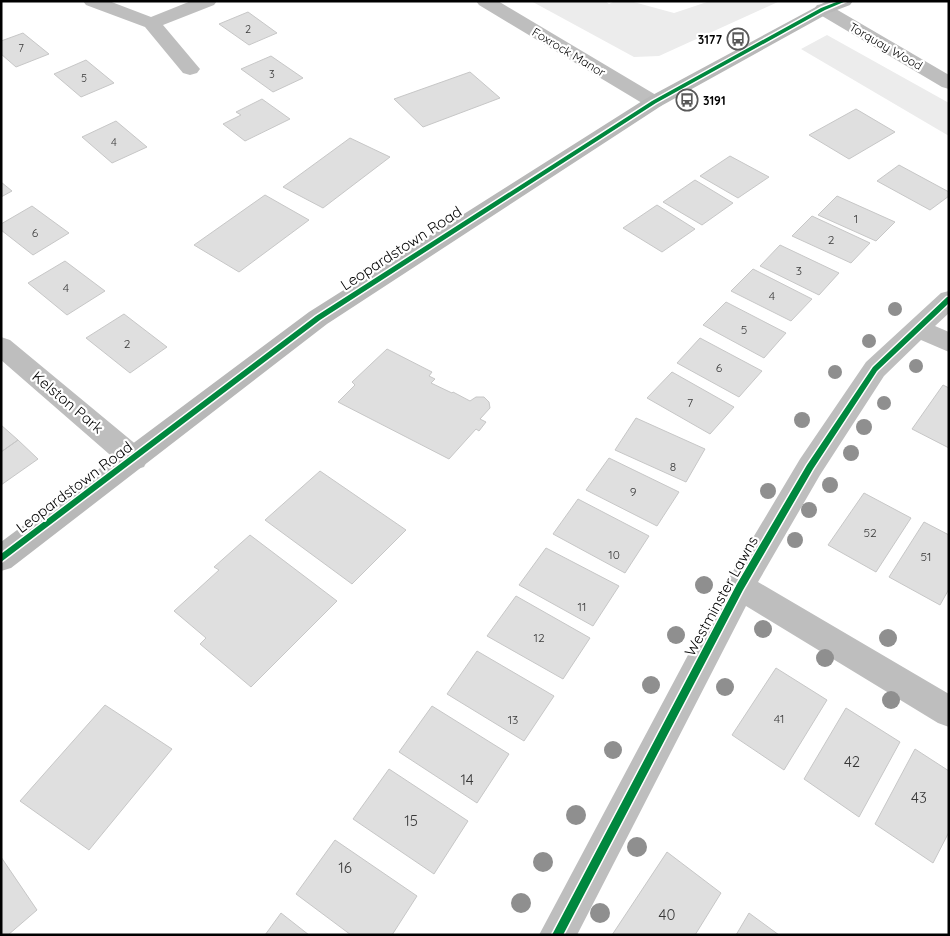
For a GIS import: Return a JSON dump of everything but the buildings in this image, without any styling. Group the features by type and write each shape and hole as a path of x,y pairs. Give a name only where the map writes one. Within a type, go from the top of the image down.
{"main road":[{"name":"Leopardstown Road","path":"1,559 318,318 654,102 833,5"}],"street":[{"path":"92,1 151,23 190,69"},
{"path":"151,23 208,1"},
{"name":"Foxrock Manor","path":"484,1 654,102"},
{"name":"Torquay Wood","path":"833,5 949,83"},
{"name":"Westminster Lawns","path":"557,935 740,587 810,467 875,370 949,299"},
{"path":"919,329 949,343"},
{"name":"Kelston Park","path":"1,346 134,459"},
{"name":"Westminster Lawns","path":"740,587 949,712"}],"shaded area":[{"path":"531,1 605,1 609,4 615,1 630,1 674,13 710,1 780,1 659,56 634,57"},
{"path":"827,35 949,103 949,136 801,49"}],"cycle path":[{"path":"1,559 318,318 654,102 823,9 844,1"},
{"path":"557,935 740,587 810,467 875,369 949,299"}],"place":[{"name":"3177","path":"738,39"},
{"name":"3191","path":"687,100"}]}
